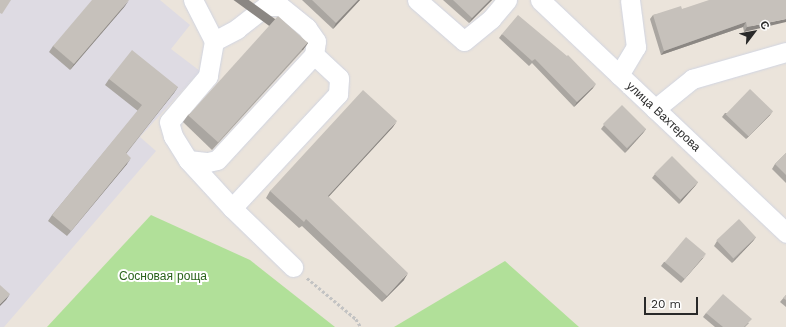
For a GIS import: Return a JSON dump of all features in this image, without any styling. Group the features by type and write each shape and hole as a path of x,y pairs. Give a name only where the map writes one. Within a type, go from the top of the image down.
{"street":[{"path":"193,0 214,42 208,76 169,122 173,136 188,160 232,208 293,267"},
{"path":"417,0 464,41 490,19 507,0"},
{"name":"улица Вахтерова","path":"540,0 786,233"},
{"path":"619,75 636,47 630,0"},
{"path":"188,160 208,162 217,160 314,55 316,41 307,28 280,6 266,6 237,29 214,42"},
{"path":"655,109 692,80 786,52"},
{"path":"232,208 338,94 339,78 314,55"}],"path":[{"path":"293,267 356,319 361,327"}],"shaded area":[{"path":"0,0 160,0 190,25 171,49 200,71 140,137 156,151 4,327 0,327"}],"green space":[{"name":"Сосновая роща","path":"151,215 250,260 335,327 47,327"},
{"path":"505,261 579,327 394,327"}],"building":[{"path":"0,0 11,0 2,14 0,13"},
{"path":"92,0 129,0 74,64 53,46"},
{"path":"312,0 358,0 336,23"},
{"path":"453,0 490,0 472,18"},
{"path":"709,0 786,0 786,19 747,27 746,22 664,51 653,15 681,6 682,9"},
{"path":"518,15 567,56 568,55 596,84 577,102 535,59 532,61 502,34"},
{"path":"278,16 308,43 218,142 188,116"},
{"path":"132,50 178,87 126,153 131,158 71,231 52,215 142,105 109,79"},
{"path":"750,89 773,111 749,136 726,114"},
{"path":"363,90 397,121 328,196 408,273 387,296 306,219 304,222 270,191"},
{"path":"622,105 646,129 627,148 603,124"},
{"path":"786,153 786,175 775,164"},
{"path":"672,156 698,182 680,200 654,174"},
{"path":"739,219 756,237 733,258 716,240"},
{"path":"686,237 706,254 685,279 665,262"},
{"path":"0,285 10,294 0,304"},
{"path":"723,294 752,319 744,327 723,327 706,313"}]}
